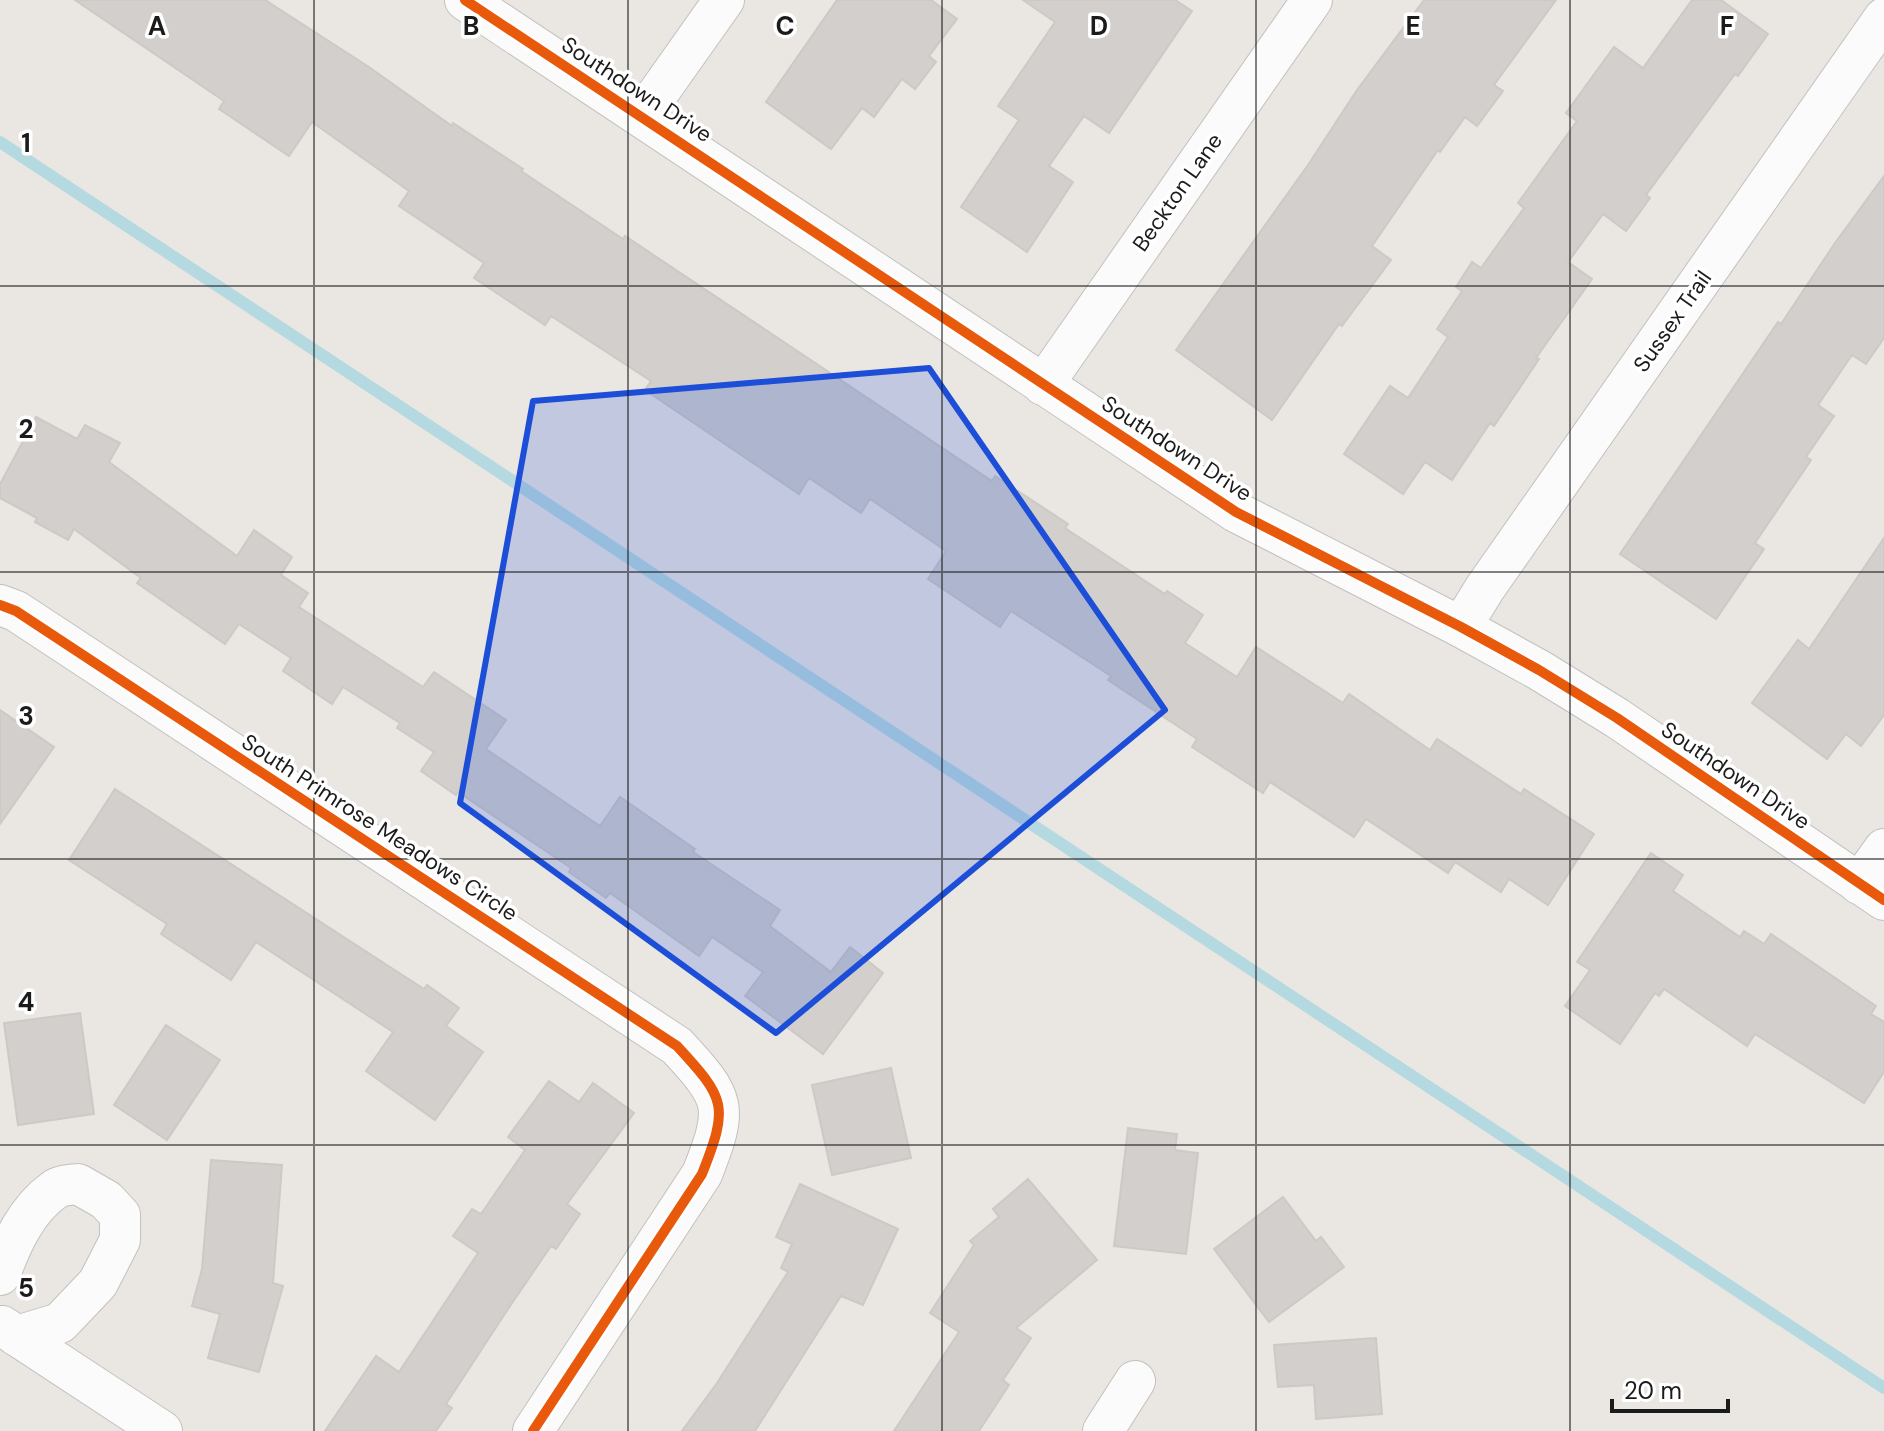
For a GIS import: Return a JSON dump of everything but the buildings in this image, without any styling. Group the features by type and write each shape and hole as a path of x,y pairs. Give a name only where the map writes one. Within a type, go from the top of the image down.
{"street":[{"name":"Southdown Drive","path":"465,0 1236,512 1461,627 1617,718 1872,892"},
{"path":"642,116 724,0"},
{"name":"Beckton Lane","path":"1043,385 1312,0"},
{"name":"Sussex Trail","path":"1461,627 1494,575 1884,18"},
{"name":"South Primrose Meadows Circle","path":"0,605 16,611 677,1046 702,1073 720,1103 717,1137 702,1174 533,1431"},
{"path":"1872,892 1884,849"},
{"path":"78,1184 106,1200 120,1215 120,1240 98,1283 60,1323 6,1343 0,1276 12,1242 33,1211 56,1188 78,1184"},
{"path":"6,1343 162,1431"},
{"path":"1103,1431 1135,1381"}],"highlighted area":[{"path":"929,368 1165,710 776,1033 460,803 533,401"}],"waterway":[{"path":"0,142 1884,1388"}],"cycle path":[{"path":"465,0 1236,512 1539,670 1617,718 1884,900"},
{"path":"0,605 16,611 677,1046 714,1092 719,1118 702,1174 533,1431"}]}
